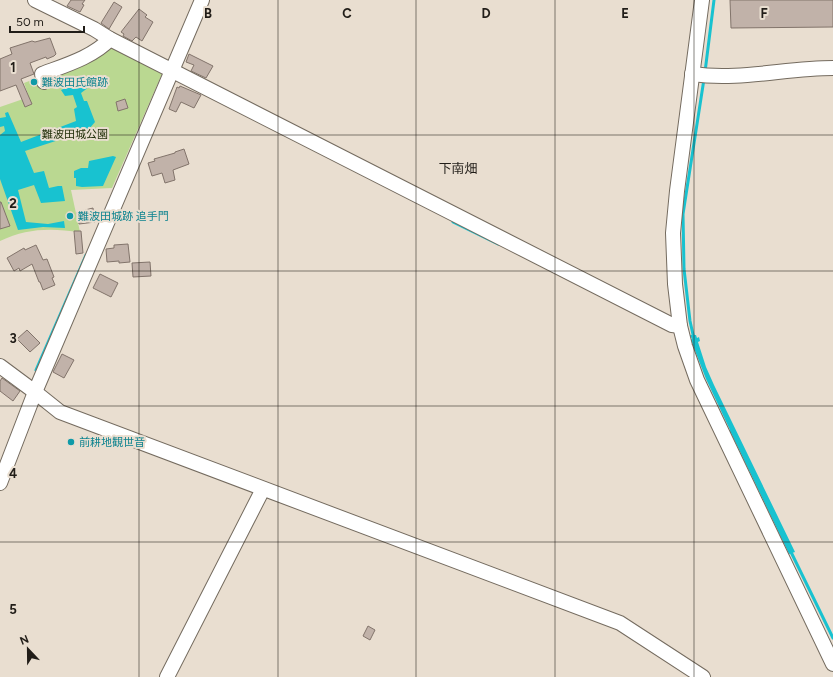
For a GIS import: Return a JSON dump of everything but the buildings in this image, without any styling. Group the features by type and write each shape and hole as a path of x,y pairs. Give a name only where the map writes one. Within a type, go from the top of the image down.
{"street":[{"path":"35,0 672,325 680,326"},
{"path":"1,477 35,392 202,0"},
{"path":"702,0 695,75 673,226 675,284 680,326 685,346 698,380 833,664"},
{"path":"44,82 42,74 73,62 102,48 110,39"},
{"path":"695,75 711,77 810,68 833,68"},
{"path":"0,366 60,412 263,490 620,623 703,677"},
{"path":"167,677 263,490"}],"green space":[{"name":"難波田城公園","path":"110,47 162,74 112,188 71,190 80,232 59,230 29,231 0,241 0,107 29,97 24,83 37,78 48,79"}],"water":[{"path":"78,76 88,80 89,87 81,93 84,101 87,101 95,122 89,129 25,151 34,173 44,171 49,188 62,186 65,201 41,203 34,185 18,190 26,222 48,224 64,221 65,228 43,227 18,230 0,179 0,135 5,131 4,126 0,127 0,118 6,117 5,113 8,112 21,142 76,121 74,109 77,107 73,95 65,96 61,90 73,85"},
{"path":"113,156 116,157 103,186 76,186 74,171 81,168 88,168 89,161"},
{"path":"690,335 696,335 697,338 699,337 700,341 698,342 706,367 714,385 795,552 789,554 731,433 730,434 728,431 730,430 706,379 692,343 689,341 692,339"}],"waterway":[{"path":"705,72 714,0"},
{"path":"694,339 690,321 684,269 683,214 704,79"},
{"path":"453,222 498,244"},
{"path":"36,370 86,255"},
{"path":"790,550 833,638"}],"place":[{"name":"難波田氏館跡","path":"34,82"},
{"name":"難波田城跡 追手門","path":"70,216"},
{"name":"前耕地観世音","path":"71,442"}],"district":[{"name":"下南畑","path":"458,168"}]}
